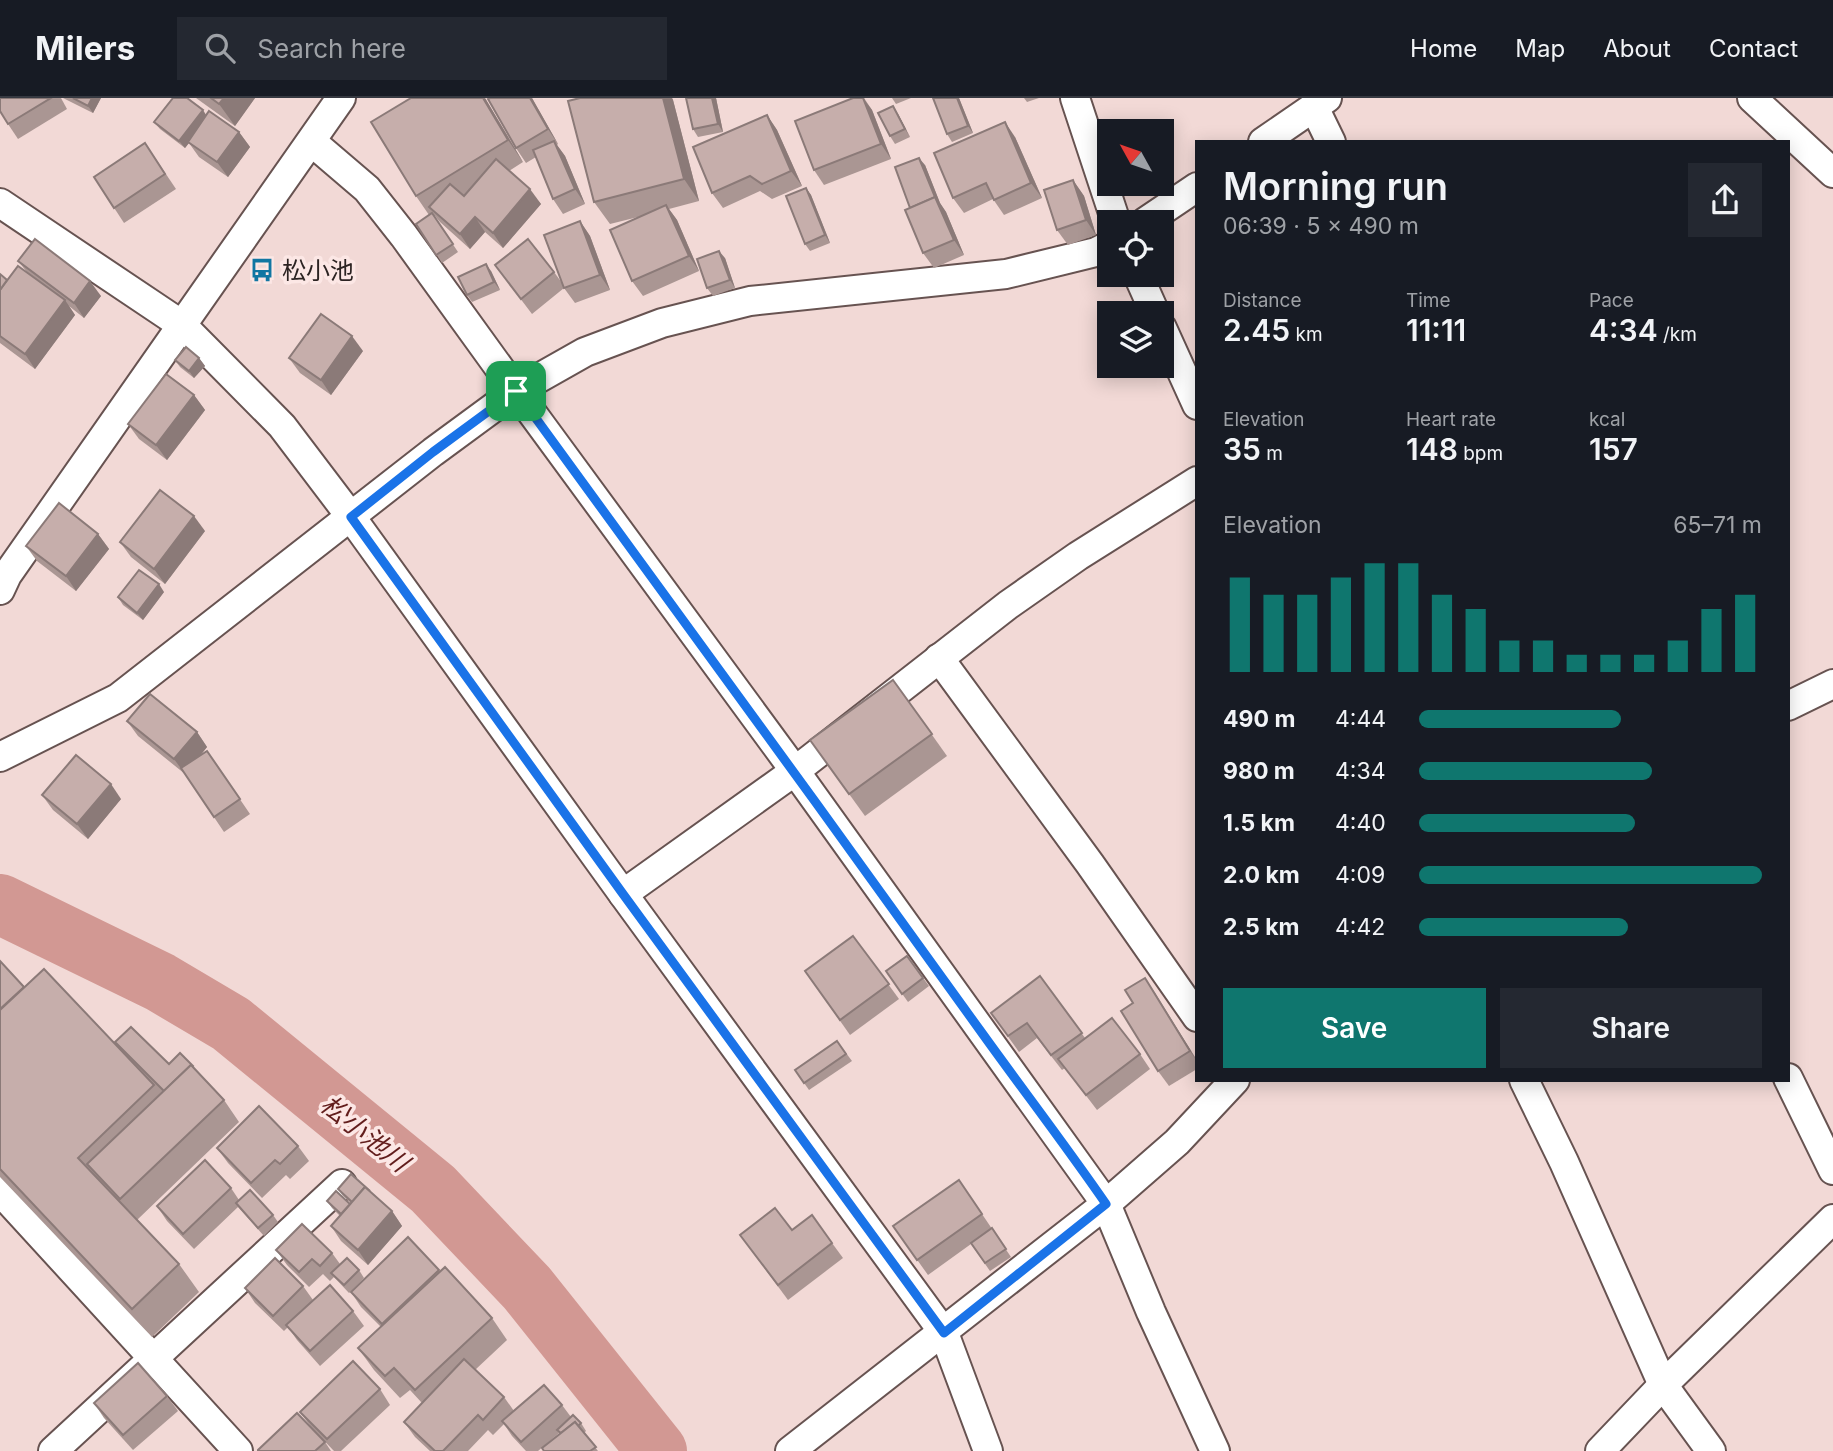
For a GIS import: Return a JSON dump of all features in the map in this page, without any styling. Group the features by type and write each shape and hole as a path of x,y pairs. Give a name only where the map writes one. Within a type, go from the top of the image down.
{"street":[{"path":"2,578 341,98"},
{"path":"1076,98 1112,210"},
{"path":"1752,98 1833,173"},
{"path":"1266,140 1320,103 1330,140"},
{"path":"312,142 367,189 404,236 1052,1125 1106,1204 1151,1312 1215,1451"},
{"path":"1163,210 1195,188"},
{"path":"0,204 182,326 282,426 944,1333 988,1451"},
{"path":"0,757 118,698 433,452 516,391 585,352 662,323 750,301 1006,274 1097,252"},
{"path":"1174,354 1195,401"},
{"path":"623,894 795,771 939,658 1079,556 1195,482"},
{"path":"939,658 1195,1011"},
{"path":"1790,705 1833,684"},
{"path":"790,1451 1106,1204 1177,1142 1233,1082"},
{"path":"1525,1082 1564,1162 1663,1385 1711,1451"},
{"path":"1790,1082 1833,1170"},
{"path":"53,1451 342,1184"},
{"path":"0,1191 238,1451"},
{"path":"1600,1451 1663,1385 1833,1219"}],"building":[{"path":"0,98 51,98 8,124 0,111"},
{"path":"73,98 92,98 88,106"},
{"path":"173,98 187,98 203,110 179,141 154,122"},
{"path":"211,98 224,98 219,104"},
{"path":"411,98 483,98 508,140 416,196 371,122"},
{"path":"530,98 548,129 516,148 488,99"},
{"path":"580,98 663,98 684,179 594,202 568,101"},
{"path":"686,98 712,98 718,124 693,129"},
{"path":"853,98 863,98 881,144 814,170 795,121"},
{"path":"933,98 957,98 968,126 947,134"},
{"path":"893,106 905,129 890,136 878,113"},
{"path":"209,111 239,132 217,162 188,142"},
{"path":"767,115 791,171 762,184 750,176 712,193 693,147"},
{"path":"1005,122 1031,183 994,200 986,183 953,198 934,153"},
{"path":"554,141 575,189 553,199 533,150"},
{"path":"145,143 165,174 114,208 94,177"},
{"path":"919,158 935,197 910,208 895,167"},
{"path":"496,159 530,189 493,233 475,217 460,234 429,207 450,184 464,196"},
{"path":"1073,180 1086,220 1057,230 1044,190"},
{"path":"806,188 825,235 805,244 786,196"},
{"path":"935,197 954,240 923,253 905,210"},
{"path":"666,205 689,256 632,281 610,230"},
{"path":"432,213 453,244 436,255 416,224"},
{"path":"580,221 600,275 564,288 544,235"},
{"path":"35,239 90,281 74,303 18,261"},
{"path":"528,239 554,272 521,299 495,265"},
{"path":"719,251 730,280 707,288 697,259"},
{"path":"486,264 494,282 467,295 458,277"},
{"path":"18,266 65,300 25,354 0,336 0,290"},
{"path":"0,274 7,280 0,290"},
{"path":"321,314 352,336 321,380 289,358"},
{"path":"186,347 199,358 189,371 175,360"},
{"path":"166,374 194,395 156,445 128,424"},
{"path":"160,490 194,516 154,569 120,542"},
{"path":"59,503 98,534 66,576 26,546"},
{"path":"139,570 159,584 137,613 118,597"},
{"path":"893,680 932,734 849,794 810,740"},
{"path":"150,694 197,732 174,759 127,721"},
{"path":"207,751 240,799 214,817 181,768"},
{"path":"76,755 111,784 77,824 42,795"},
{"path":"853,936 889,984 840,1020 805,971"},
{"path":"907,956 923,978 902,994 886,971"},
{"path":"0,961 24,987 0,1009"},
{"path":"44,969 154,1085 78,1158 179,1264 132,1309 0,1169 0,1010"},
{"path":"1040,976 1082,1033 1051,1055 1027,1023 1008,1036 991,1013"},
{"path":"1145,978 1190,1051 1158,1071 1121,1011 1133,1003 1125,990"},
{"path":"1112,1018 1140,1054 1086,1095 1058,1059"},
{"path":"131,1027 169,1064 180,1053 193,1066 164,1091 115,1042"},
{"path":"837,1041 846,1054 804,1083 795,1070"},
{"path":"191,1065 224,1100 120,1199 87,1164"},
{"path":"259,1106 298,1146 280,1164 275,1160 251,1183 217,1148"},
{"path":"205,1160 231,1188 183,1234 157,1206"},
{"path":"351,1174 370,1191 365,1187 352,1202 338,1189"},
{"path":"959,1180 982,1214 917,1260 893,1226"},
{"path":"365,1187 392,1211 358,1250 331,1226"},
{"path":"250,1190 273,1215 258,1228 236,1203"},
{"path":"336,1191 350,1204 341,1214 327,1201"},
{"path":"775,1208 792,1230 812,1215 832,1243 778,1285 740,1235"},
{"path":"302,1224 332,1253 320,1266 312,1259 299,1272 276,1250"},
{"path":"992,1228 1006,1249 985,1263 971,1243"},
{"path":"408,1237 439,1270 382,1324 351,1292"},
{"path":"275,1258 303,1286 273,1316 245,1288"},
{"path":"347,1258 359,1270 344,1285 331,1273"},
{"path":"445,1267 492,1318 415,1390 394,1368 385,1376 358,1348"},
{"path":"330,1285 353,1311 310,1351 286,1325"},
{"path":"464,1359 504,1397 483,1420 478,1415 443,1451 435,1451 404,1422"},
{"path":"353,1361 380,1389 327,1439 300,1412"},
{"path":"138,1363 167,1396 123,1435 94,1403"},
{"path":"544,1385 562,1405 521,1442 502,1421"},
{"path":"297,1413 325,1442 315,1451 258,1451 258,1450"},
{"path":"573,1415 581,1423 578,1426 575,1422 561,1433 557,1430"},
{"path":"575,1422 596,1447 590,1451 544,1451 542,1448"}],"waterway":[{"name":"松小池川","path":"0,904 160,982 231,1024 433,1189 527,1288 657,1451"}],"place":[{"name":"松小池","path":"262,270"}],"route":[{"path":"516,391 1052,1125 1106,1204 944,1333 351,517 516,391"}]}
